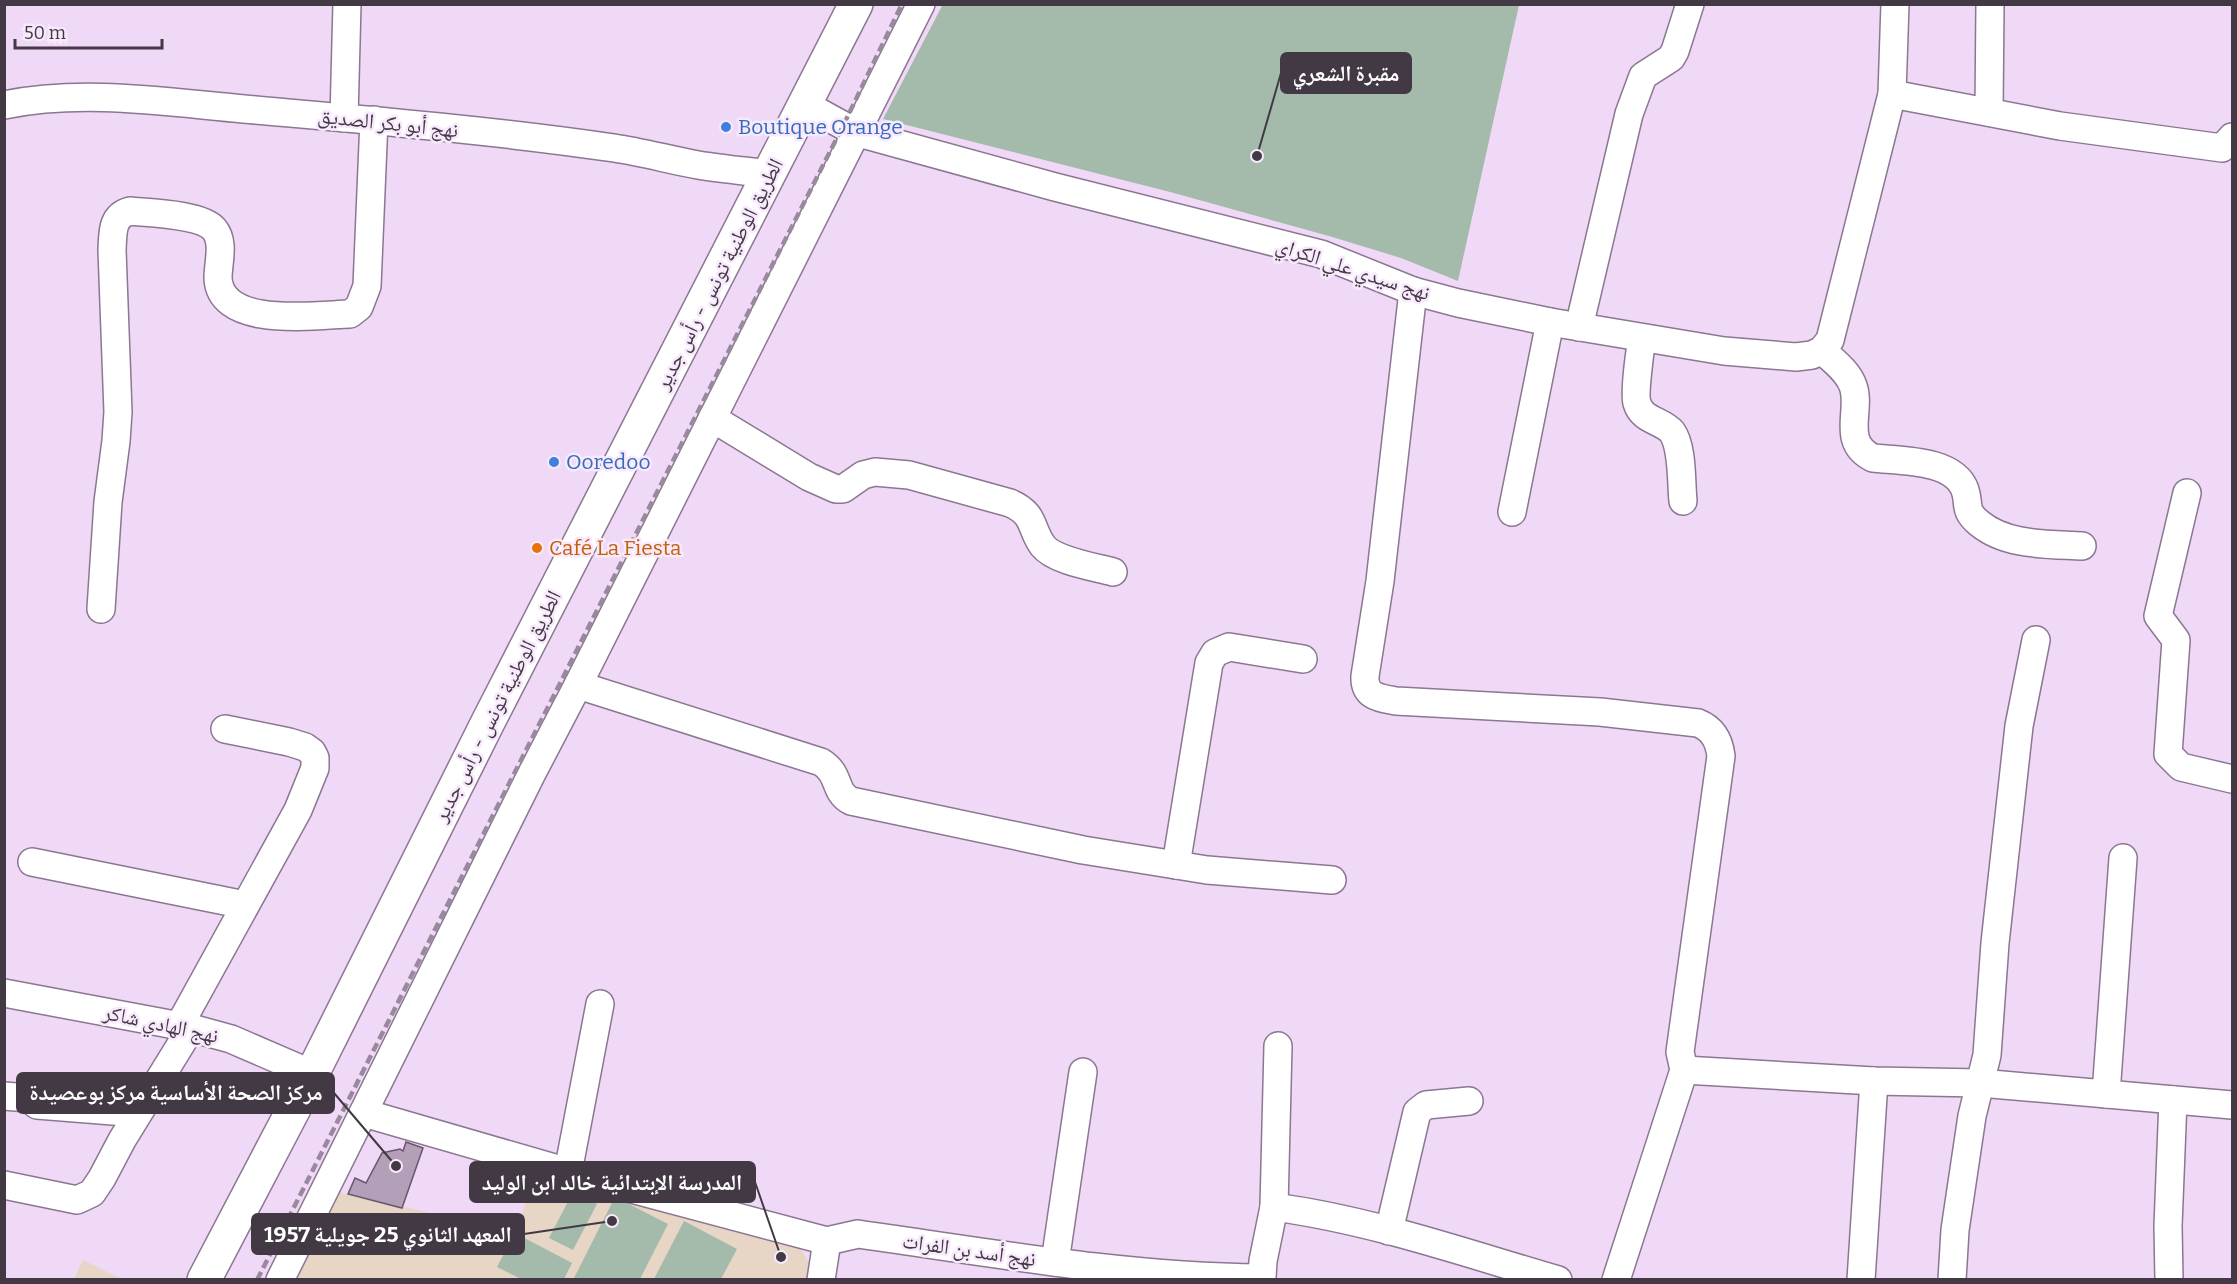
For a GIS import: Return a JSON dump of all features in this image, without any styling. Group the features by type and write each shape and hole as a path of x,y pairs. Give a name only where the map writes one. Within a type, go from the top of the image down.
{"main road":[{"name":"الطريق الوطنية تونس - رأس جدير","path":"204,1280 312,1074 488,722 856,4"}],"street":[{"path":"344,118 347,4"},
{"path":"280,1280 525,785 578,685 921,4"},
{"path":"1579,327 1629,114 1639,84 1643,76 1671,58 1690,4"},
{"path":"1895,4 1892,94 1830,340 1822,350 1850,379 1854,389 1853,432 1857,443 1868,456 1924,463 1952,473 1966,491 1966,505 1971,515 1979,524 1994,533 2011,539 2082,546"},
{"path":"1989,112 1990,4"},
{"path":"1892,94 2060,126 2222,148 2232,137"},
{"name":"نهج أبو بكر الصديق","path":"4,105 62,97 94,97 374,120 595,145 699,165 770,174"},
{"name":"نهج سيدي علي الكراي","path":"806,105 855,132 1055,187 1321,254 1413,291 1550,322 1724,351 1796,357 1812,355 1822,350"},
{"path":"101,609 108,502 118,412 112,250 117,218 122,213 130,211 195,219 207,223 215,230 219,238 218,280 222,294 246,312 262,315 350,314 359,307 367,286 374,120"},
{"path":"1413,291 1380,580 1365,685 1371,694 1396,701 1578,711 1667,718 1698,723 1711,731 1717,739 1721,756 1680,1052 1684,1070 1616,1280"},
{"path":"1512,512 1550,322"},
{"path":"1642,338 1636,402 1641,412 1667,427 1675,436 1683,501"},
{"path":"712,418 809,477 836,489 843,489 862,475 875,472 909,475 1010,503 1032,520 1044,546 1054,554 1113,572"},
{"path":"2187,493 2158,616 2176,640 2168,754 2181,767 2232,779"},
{"path":"1952,1280 1955,1230 1972,1116 1987,1055 1995,943 2012,775 2036,640"},
{"path":"1176,865 1209,663 1215,653 1229,647 1303,659"},
{"path":"578,685 820,762 831,769 843,795 851,801 1083,850 1207,870 1332,880"},
{"path":"4,1185 77,1200 92,1193 185,1027 244,905 298,810 315,768 315,758 312,752 289,742 225,729"},
{"path":"2106,1094 2123,858"},
{"path":"32,862 244,905"},
{"name":"نهج الهادي شاكر","path":"4,993 185,1027 231,1039 312,1074"},
{"path":"568,1172 600,1004"},
{"name":"نهج أسد بن الفرات","path":"364,1113 568,1172 828,1241 858,1234 1138,1275 1263,1279 1263,1261 1274,1207 1278,1046"},
{"path":"1684,1070 1874,1081 1980,1083 2232,1105"},
{"path":"1055,1262 1083,1072"},
{"path":"1861,1280 1874,1081"},
{"path":"4,1096 28,1098 37,1105 138,1113"},
{"path":"2169,1280 2168,1226 2173,1100"},
{"path":"1389,1231 1417,1112 1426,1105 1468,1101"},
{"path":"1274,1207 1314,1213 1389,1231 1522,1275 1558,1280"},
{"path":"821,1280 828,1241"}],"shaded area":[{"path":"534,1177 799,1246 812,1268 810,1280 296,1280 339,1192 516,1233"},
{"path":"83,1260 121,1279 74,1279"}],"green space":[{"path":"943,4 1519,5 1458,281 1401,258 1329,236 1174,193 883,119"},
{"path":"573,1192 597,1204 573,1250 549,1238"},
{"path":"615,1197 668,1224 640,1279 573,1280"},
{"path":"684,1221 737,1249 721,1279 654,1279"},
{"path":"515,1233 572,1263 564,1279 521,1279 497,1267"}],"building":[{"path":"406,1142 423,1148 402,1208 348,1194 355,1178 366,1183 382,1153 400,1149 403,1151"}],"railway":[{"path":"257,1280 843,126 902,4"}],"place":[{"name":"Boutique Orange","path":"726,127"},
{"name":"مقبرة الشعري","path":"1257,156"},
{"name":"Ooredoo","path":"554,462"},
{"name":"Café La Fiesta","path":"537,548"},
{"name":"مركز الصحة الأساسية مركز بوعصيدة","path":"396,1166"},
{"name":"المعهد الثانوي 25 جويلية 1957","path":"612,1221"},
{"name":"المدرسة الإبتدائية خالد ابن الوليد","path":"781,1257"}]}
